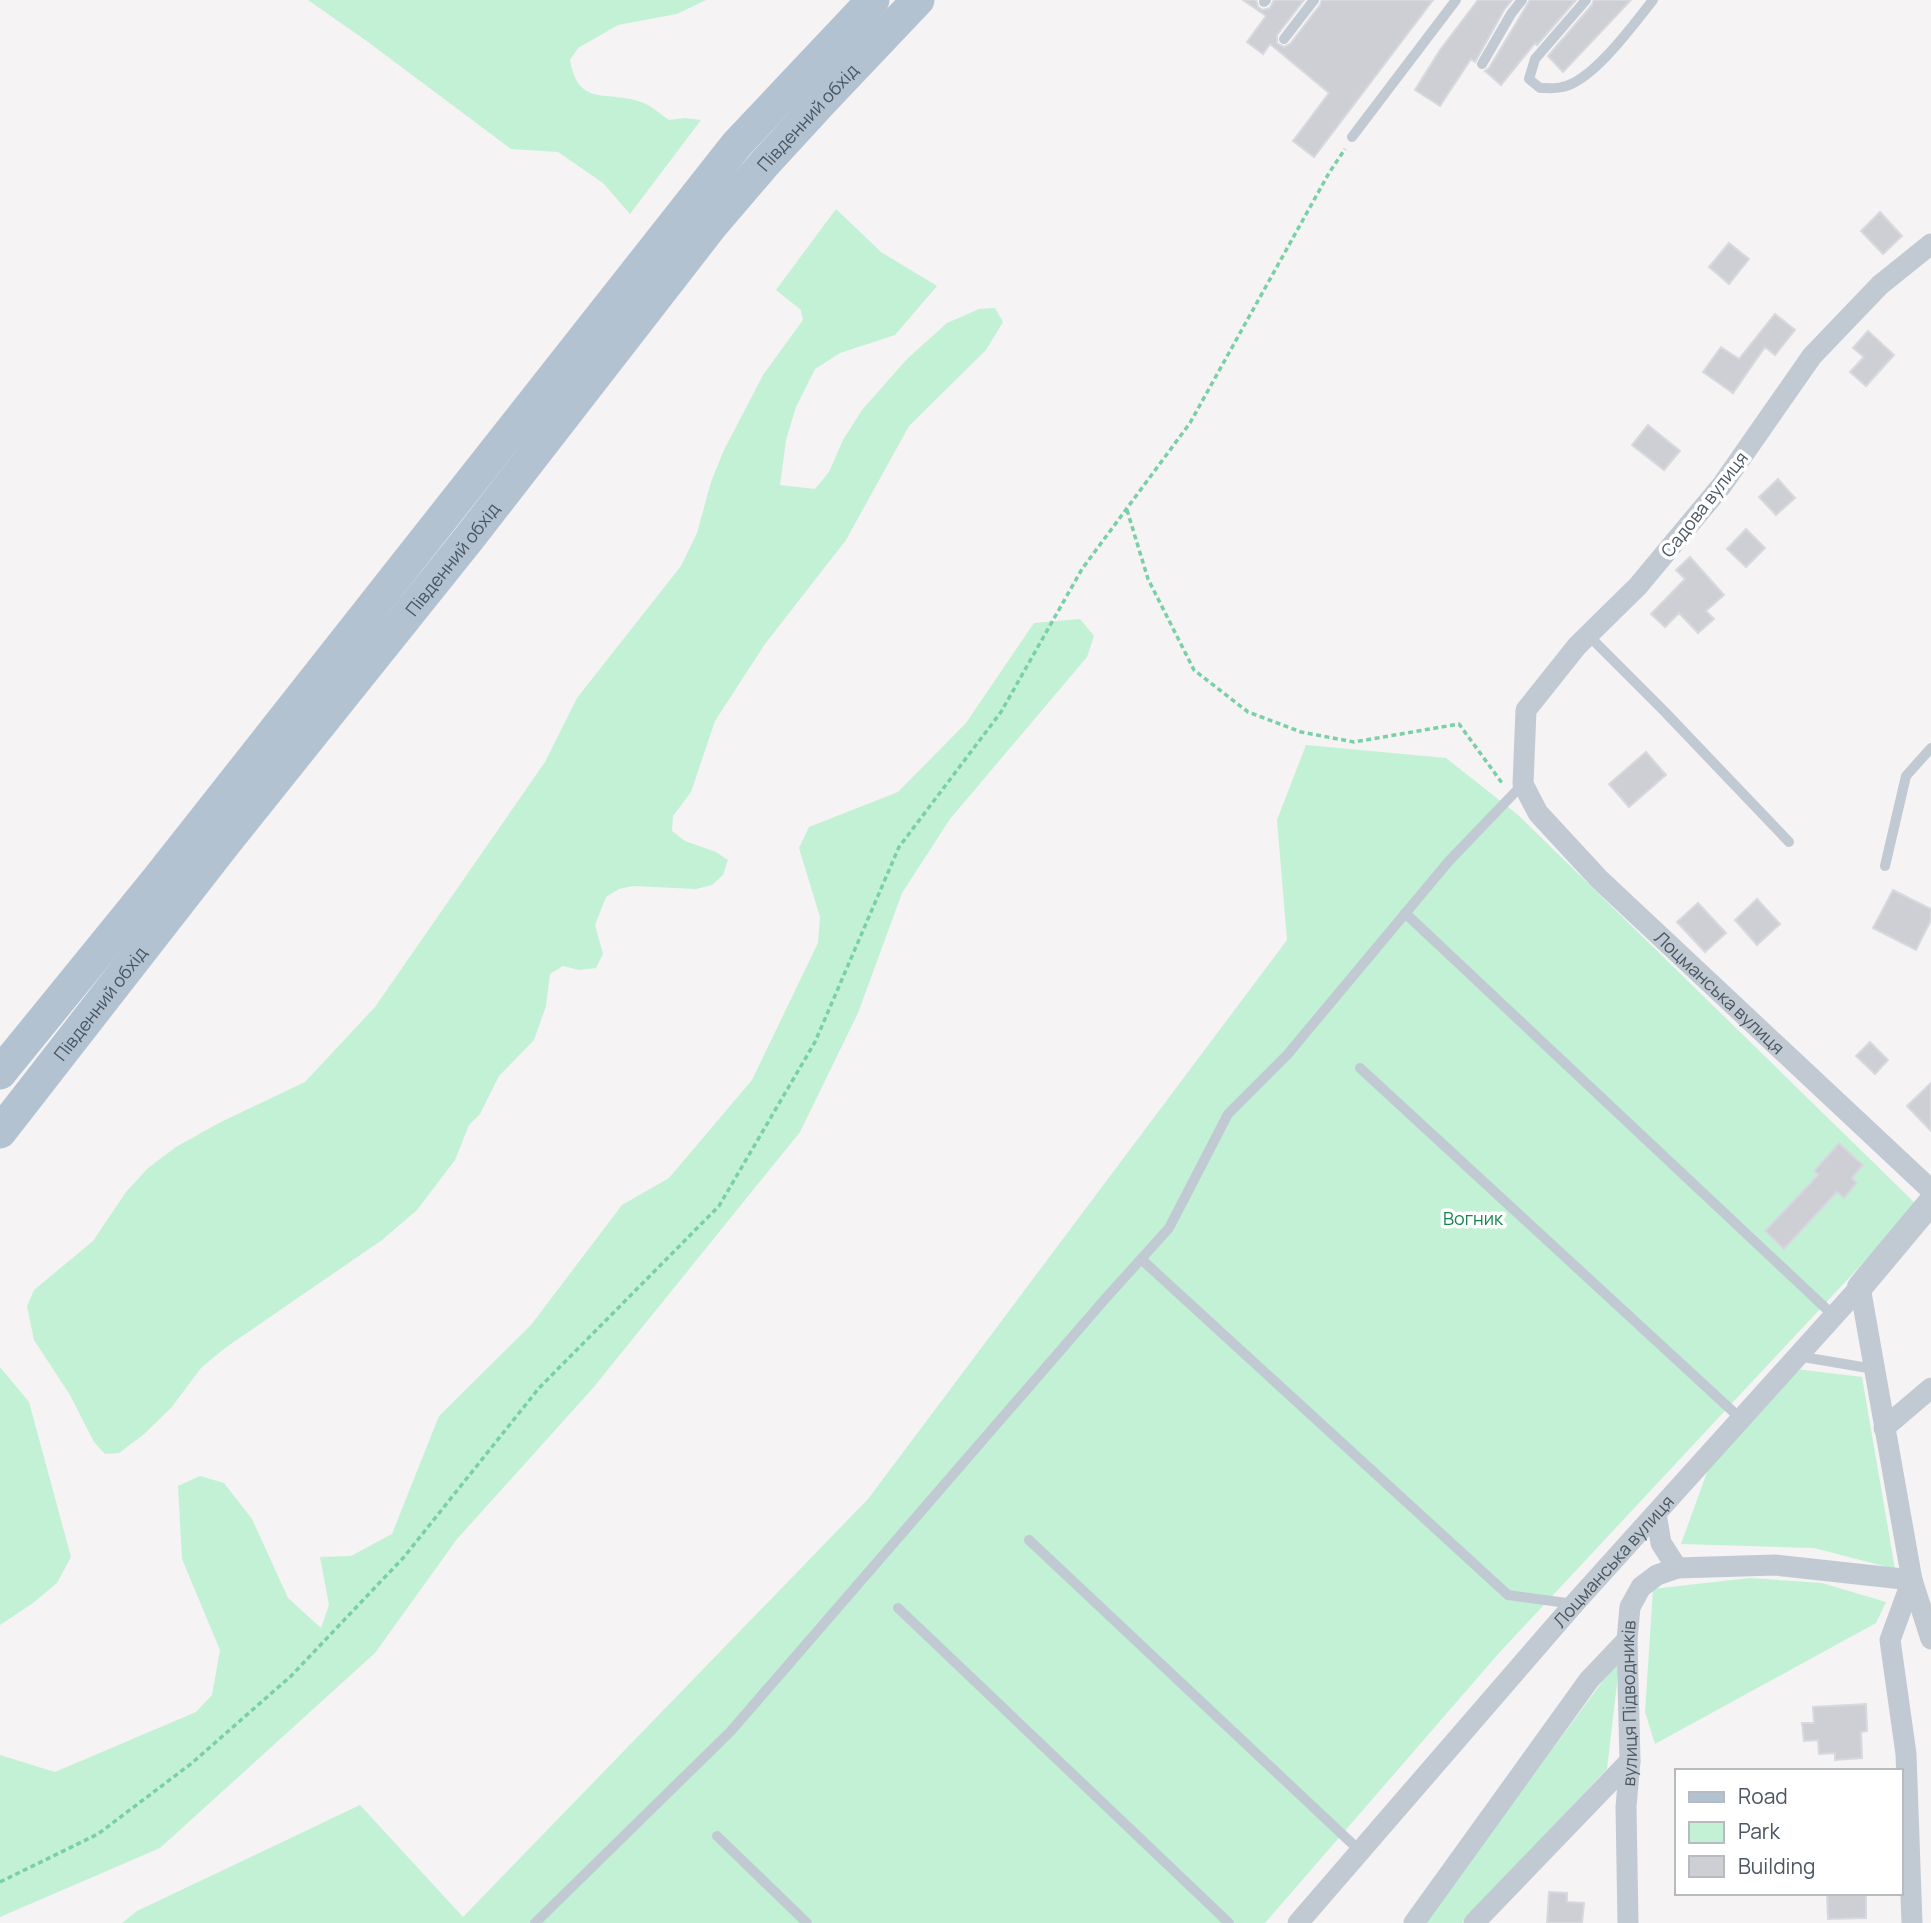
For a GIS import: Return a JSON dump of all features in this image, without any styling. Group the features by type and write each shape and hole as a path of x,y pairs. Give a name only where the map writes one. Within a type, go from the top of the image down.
{"main road":[{"name":"Південний обхід","path":"0,1073 158,880 729,153 873,0"},
{"name":"Південний обхід","path":"0,1132 712,225 784,142 918,0"}],"street":[{"name":"Садова вулиця","path":"1517,790 1526,710 1577,646 1638,586 1721,485 1812,356 1880,285 1931,244"},
{"name":"Лоцманська вулиця","path":"1517,790 1600,879 1931,1189"},
{"name":"Лоцманська вулиця","path":"1298,1923 1574,1604 1860,1287 1931,1202"},
{"path":"1860,1287 1912,1580 1931,1639"},
{"path":"1884,1428 1931,1388"},
{"path":"1656,1514 1661,1543 1677,1568 1775,1565 1912,1580"},
{"name":"вулиця Підводників","path":"1628,1923 1626,1807 1630,1761 1627,1640 1630,1607 1641,1587 1657,1575 1677,1568"},
{"path":"1912,1580 1889,1640 1906,1754 1912,1923"},
{"path":"1414,1923 1588,1680 1627,1640"},
{"path":"1474,1923 1630,1761"}],"lane":[{"path":"1284,39 1314,0"},
{"path":"1352,137 1456,0"},
{"path":"1482,64 1522,0"},
{"path":"1586,0 1535,59 1529,79 1540,88 1564,87 1585,78 1653,0"},
{"path":"1588,635 1788,842"},
{"path":"1885,866 1906,776 1931,748"},
{"path":"535,1923 730,1732 1169,1228 1228,1114 1287,1055 1449,861 1517,790"},
{"path":"1405,913 1833,1316"},
{"path":"1360,1068 1740,1419"},
{"path":"1141,1259 1508,1595 1574,1604"},
{"path":"1797,1356 1874,1369"},
{"path":"1029,1541 1360,1852"},
{"path":"898,1608 1229,1923"},
{"path":"717,1836 807,1923"}],"path":[{"path":"0,1882 98,1834 192,1763 291,1676 404,1557 539,1388 719,1206 815,1042 899,847 1001,712 1083,569 1190,423 1329,173 1352,137"},
{"path":"1126,510 1148,579 1194,670 1248,712 1301,732 1354,742 1459,724 1517,790"}],"green space":[{"path":"308,0 706,0 677,14 618,25 578,48 570,60 574,75 587,91 641,102 669,120 701,120 630,214 603,183 558,152 511,149"},
{"path":"836,209 881,252 937,286 895,335 840,353 815,369 796,407 786,440 780,485 815,489 829,472 843,440 862,410 907,359 947,323 979,309 995,308 1003,322 986,350 909,426 846,540 765,644 715,721 691,792 673,816 672,831 685,841 716,852 728,860 723,875 712,885 696,889 633,886 619,889 606,897 595,925 603,954 596,968 579,970 563,966 550,974 546,1006 534,1040 499,1076 480,1114 469,1125 455,1160 417,1210 382,1240 225,1348 201,1368 171,1408 143,1435 119,1453 105,1454 94,1442 70,1395 34,1340 27,1306 34,1290 93,1241 126,1192 148,1168 176,1147 219,1123 305,1082 375,1007 545,762 577,698 681,566 697,533 711,482 724,450 763,375 803,320 801,310 776,290"},
{"path":"1080,619 1094,636 1087,657 950,819 902,893 858,1013 800,1132 593,1388 457,1539 375,1653 160,1848 0,1917 0,1755 55,1772 196,1712 212,1695 220,1650 182,1559 178,1486 200,1476 224,1483 252,1519 288,1598 321,1628 329,1605 320,1557 351,1556 392,1534 439,1416 531,1325 622,1205 669,1178 752,1080 818,943 820,917 799,848 809,827 898,792 966,723 1034,623"},
{"name":"Вогник","path":"1306,745 1446,758 1517,814 1917,1205 1499,1653 1265,1923 122,1923 137,1911 360,1805 463,1917 868,1499 1287,940 1277,820"},
{"path":"0,1367 29,1402 71,1557 57,1583 0,1625"},
{"path":"1796,1369 1862,1377 1895,1569 1814,1548 1681,1544 1710,1464"},
{"path":"1749,1578 1822,1583 1886,1602 1876,1623 1655,1744 1645,1712 1653,1589"},
{"path":"1620,1658 1607,1769 1462,1923 1423,1923"}],"building":[{"path":"1243,0 1256,0 1258,7 1263,10 1270,8 1274,0 1304,0 1277,35 1277,43 1284,47 1290,44 1322,0 1433,0 1314,157 1293,141 1329,93 1270,44 1263,54 1247,42 1266,16"},
{"path":"1478,0 1512,0 1475,62 1471,59 1440,106 1415,90 1440,50"},
{"path":"1530,0 1576,0 1537,45 1535,43 1501,85 1485,71"},
{"path":"1594,0 1631,0 1563,72 1548,56"},
{"path":"1880,212 1902,236 1883,254 1861,231"},
{"path":"1729,243 1749,259 1729,284 1709,267"},
{"path":"1775,314 1795,330 1775,355 1765,347 1733,393 1703,372 1721,347 1739,359"},
{"path":"1868,331 1894,355 1866,386 1850,372 1864,357 1853,348"},
{"path":"1648,425 1680,451 1664,470 1632,445"},
{"path":"1778,479 1795,498 1776,515 1759,497"},
{"path":"1746,529 1765,548 1746,567 1727,549"},
{"path":"1690,557 1724,595 1706,611 1714,619 1698,633 1679,613 1665,627 1651,614 1685,579 1676,570"},
{"path":"1646,752 1666,775 1629,807 1609,784"},
{"path":"1893,890 1931,909 1931,920 1916,950 1873,928"},
{"path":"1757,899 1780,924 1757,945 1735,920"},
{"path":"1698,903 1726,933 1705,952 1677,922"},
{"path":"1870,1042 1888,1060 1875,1074 1856,1056"},
{"path":"1931,1083 1931,1131 1907,1106"},
{"path":"1839,1143 1863,1165 1852,1178 1857,1183 1844,1198 1837,1192 1784,1249 1765,1231 1818,1175 1814,1171"},
{"path":"1866,1704 1867,1731 1861,1732 1862,1758 1835,1760 1835,1753 1819,1754 1818,1740 1804,1741 1802,1723 1814,1723 1813,1707"},
{"path":"1549,1892 1567,1893 1567,1902 1584,1903 1582,1923 1547,1923"},
{"path":"1827,1895 1866,1895 1866,1918 1828,1919"}]}
